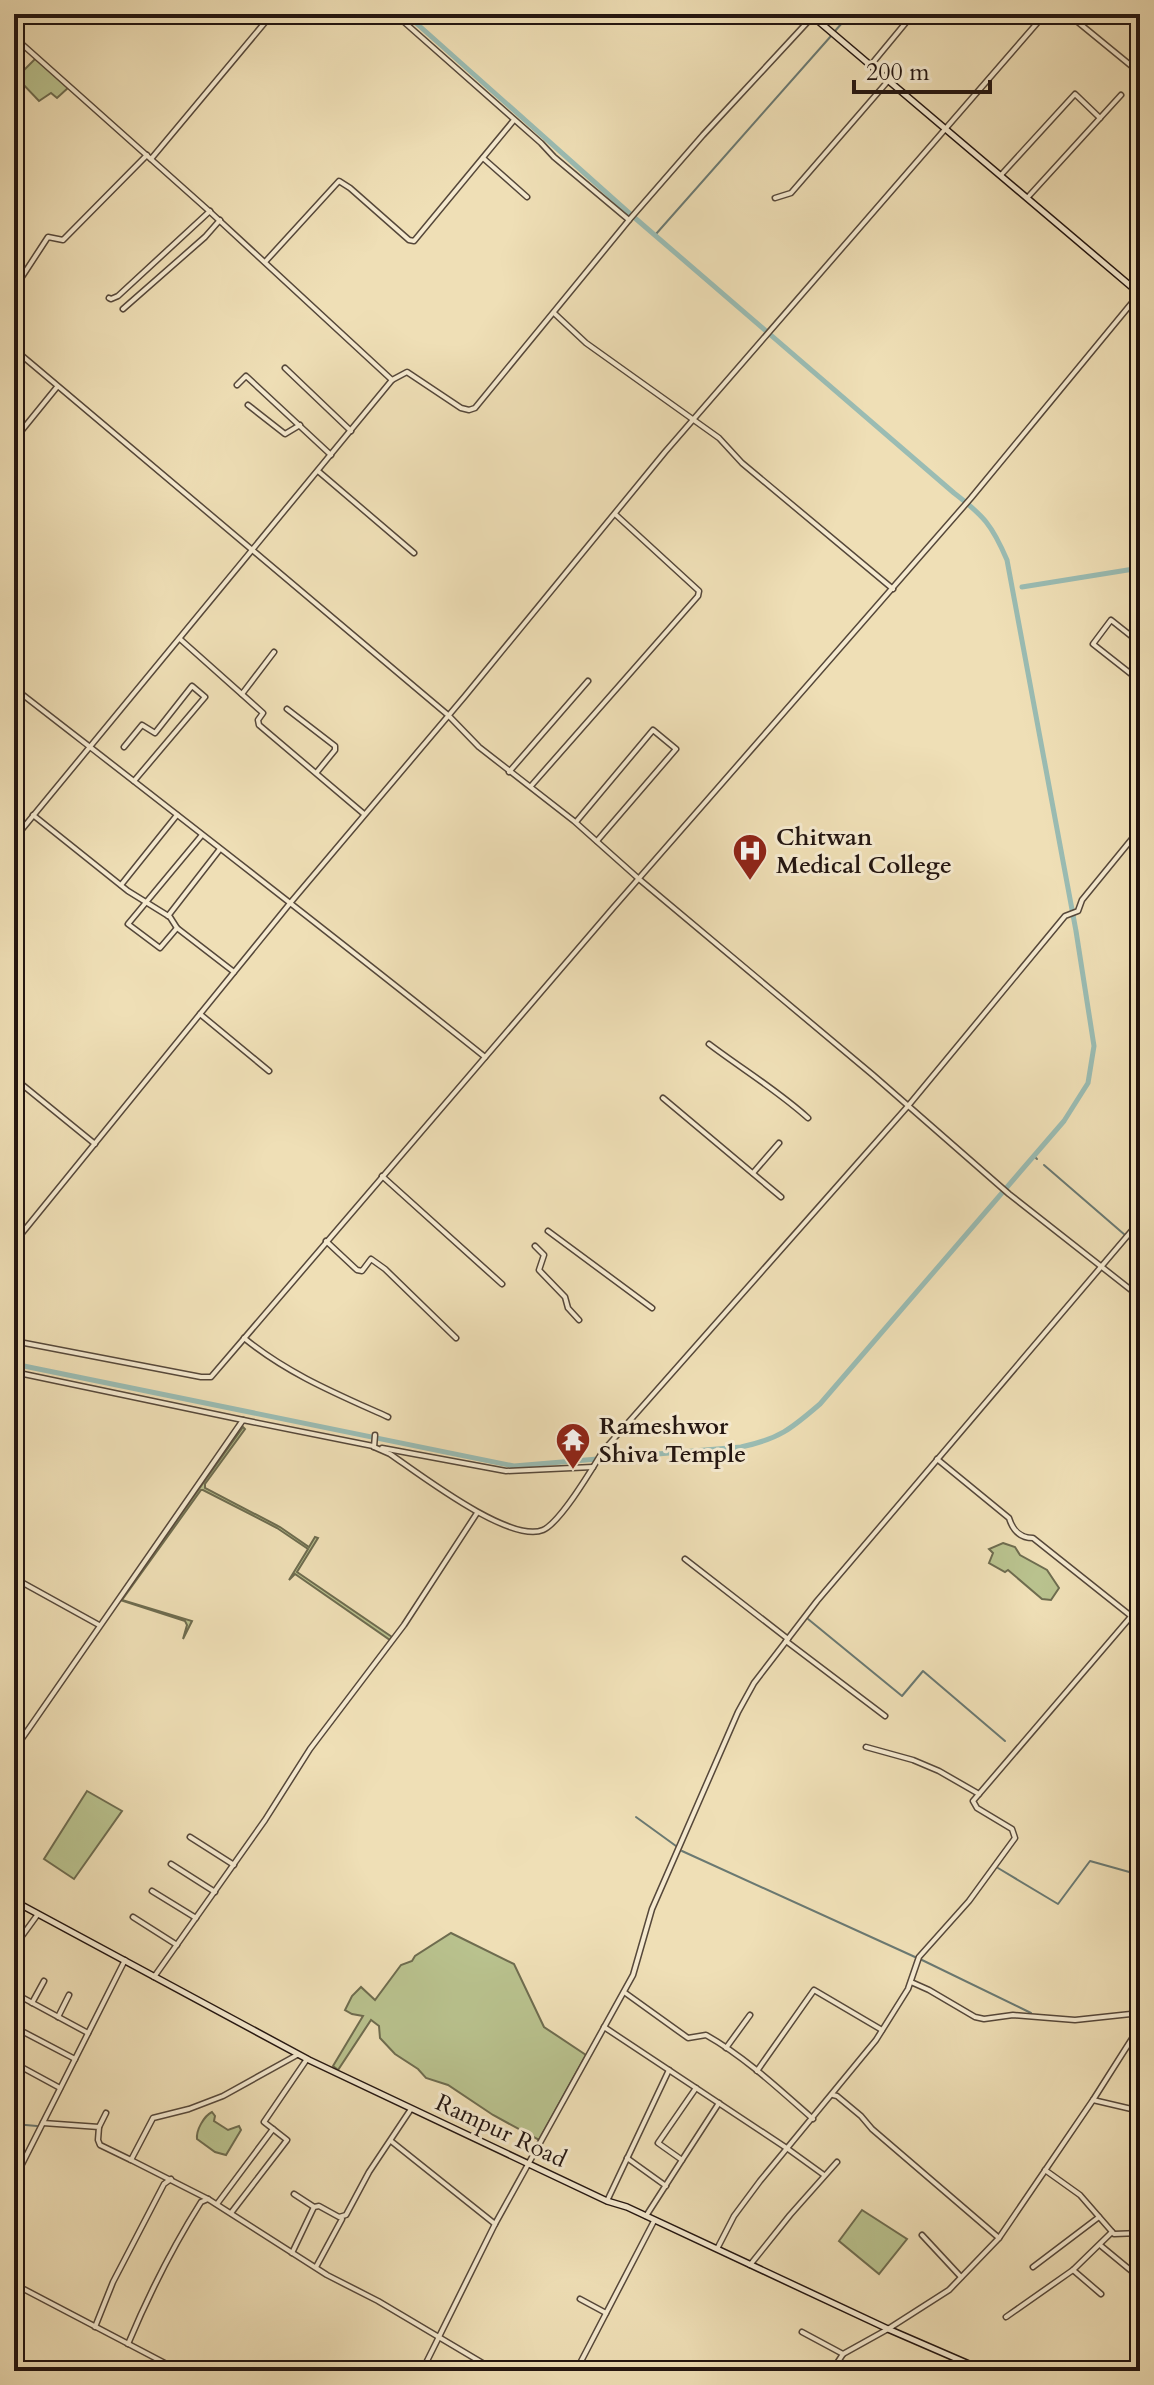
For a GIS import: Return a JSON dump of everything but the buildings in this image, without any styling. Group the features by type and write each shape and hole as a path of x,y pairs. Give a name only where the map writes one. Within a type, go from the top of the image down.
{"main road":[{"path":"812,15 1140,293"},
{"name":"Rampur Road","path":"14,1901 307,2059 607,2201 985,2371"}],"street":[{"path":"14,289 48,237 63,240 149,157 272,14"},
{"path":"395,14 554,157 630,219"},
{"path":"870,66 913,14"},
{"path":"14,1243 291,902 693,420 1045,14"},
{"path":"1068,14 1140,73"},
{"path":"14,839 392,380 407,372 461,408 475,408 630,219 812,15"},
{"path":"14,37 220,220 392,380"},
{"path":"775,198 791,193 888,81"},
{"path":"1001,175 1075,94 1100,118"},
{"path":"1028,197 1121,95"},
{"path":"265,262 339,181 414,241 514,120"},
{"path":"483,158 527,197"},
{"path":"109,298 118,296 210,211"},
{"path":"123,309 220,220"},
{"path":"14,1341 211,1377 326,1240 971,498 1140,293"},
{"path":"553,313 586,343 719,438 742,463 893,589"},
{"path":"14,349 448,715 479,747 576,822 1009,1194 1140,1297"},
{"path":"285,368 351,431"},
{"path":"237,385 246,376 331,455"},
{"path":"14,440 57,387"},
{"path":"248,405 285,434 300,425"},
{"path":"318,471 414,553"},
{"path":"531,786 698,596 699,591 615,514"},
{"path":"1140,643 1111,620 1093,644 1140,681"},
{"path":"180,639 263,713 258,720 259,725 364,814"},
{"path":"242,694 274,652"},
{"path":"509,772 588,681"},
{"path":"124,747 142,725 155,733 192,686 205,697 134,781"},
{"path":"14,688 485,1057"},
{"path":"287,709 335,746 317,772"},
{"path":"576,822 653,730 676,749 597,841"},
{"path":"33,815 121,885 168,916 177,928 234,972"},
{"path":"121,885 177,815"},
{"path":"374,1445 477,1513 524,1530 541,1531 550,1525 572,1499 603,1451 908,1106 1068,913 1076,911 1140,829"},
{"path":"177,928 160,948 128,924 202,835"},
{"path":"168,916 220,849"},
{"path":"200,1014 269,1071"},
{"path":"709,1044 767,1084 808,1118"},
{"path":"14,1078 95,1144"},
{"path":"663,1098 781,1197"},
{"path":"753,1173 779,1143"},
{"path":"382,1176 502,1284"},
{"path":"422,2371 495,2224 633,1975 652,1909 738,1712 754,1683 817,1601 1140,1221"},
{"path":"548,1231 652,1308"},
{"path":"326,1240 357,1270 362,1271 371,1259 385,1269 456,1338"},
{"path":"535,1246 544,1255 539,1270 565,1297 568,1308 579,1320"},
{"path":"244,1338 276,1364 388,1417"},
{"path":"14,1372 506,1471 595,1464"},
{"path":"14,1750 243,1420"},
{"path":"374,1445 375,1435"},
{"path":"937,1459 1009,1518 1013,1529 1025,1538 1033,1538 1131,1616"},
{"path":"154,1977 234,1865 310,1749 404,1625 477,1513"},
{"path":"685,1559 885,1716"},
{"path":"14,1578 100,1626"},
{"path":"717,2249 734,2216 882,2030 911,1982 919,1957 969,1901 1015,1838 1012,1829 977,1808 973,1801 1140,1606"},
{"path":"866,1747 913,1760 979,1794"},
{"path":"190,1837 234,1865"},
{"path":"171,1864 215,1892"},
{"path":"152,1891 196,1918"},
{"path":"14,1947 38,1914"},
{"path":"133,1917 177,1945"},
{"path":"14,2180 125,1960"},
{"path":"32,2003 44,1981"},
{"path":"911,1982 984,2019 1013,2015 1075,2020 1140,2013"},
{"path":"757,2071 814,1990 882,2030"},
{"path":"624,1991 688,2038 706,2035 726,2048 813,2119"},
{"path":"14,1993 88,2033"},
{"path":"58,2017 69,1995"},
{"path":"726,2048 750,2015"},
{"path":"832,2371 843,2354 949,2290 999,2238 1140,2026"},
{"path":"14,2027 75,2059"},
{"path":"604,2027 824,2175"},
{"path":"131,2160 153,2118 223,2096 299,2054"},
{"path":"231,2213 287,2140 264,2122 307,2059"},
{"path":"14,2063 60,2088"},
{"path":"607,2201 669,2070"},
{"path":"682,2160 658,2143 696,2088"},
{"path":"833,2095 999,2238"},
{"path":"1093,2100 1140,2111"},
{"path":"646,2216 719,2103"},
{"path":"316,2267 369,2172 411,2109"},
{"path":"106,2113 99,2127 100,2145 217,2204 292,2253 496,2371"},
{"path":"42,2123 99,2127"},
{"path":"217,2204 273,2129"},
{"path":"391,2141 495,2224"},
{"path":"627,2158 666,2186"},
{"path":"750,2265 837,2162"},
{"path":"1045,2170 1080,2195 1114,2234 1140,2233"},
{"path":"158,2174 163,2186"},
{"path":"95,2327 113,2282 163,2186 171,2179"},
{"path":"294,2194 314,2207"},
{"path":"128,2344 176,2242 201,2202 208,2199"},
{"path":"292,2253 314,2207 319,2206 344,2217"},
{"path":"1033,2267 1099,2217"},
{"path":"576,2371 654,2220"},
{"path":"1006,2317 1073,2270 1112,2232"},
{"path":"922,2235 961,2278"},
{"path":"1100,2245 1140,2278"},
{"path":"1073,2270 1101,2294"},
{"path":"14,2284 180,2371"},
{"path":"580,2299 606,2313"},
{"path":"802,2332 843,2354"}],"green space":[{"path":"36,58 69,87 57,98 51,93 39,101 18,79"},
{"path":"243,1427 245,1429 205,1488 280,1527 309,1547 315,1537 318,1538 297,1572 392,1637 390,1640 295,1574 289,1580 308,1549 277,1528 203,1490 122,1600 192,1621 183,1639 187,1625 185,1621 120,1600"},
{"path":"1003,1543 1015,1547 1020,1555 1047,1570 1059,1588 1051,1600 1042,1599 1008,1570 1005,1572 989,1563 993,1553 989,1549"},
{"path":"87,1791 122,1811 74,1879 44,1859"},
{"path":"451,1933 514,1964 544,2027 586,2055 539,2140 448,2085 426,2078 395,2054 380,2038 379,2026 371,2020 338,2070 333,2066 363,2016 345,2010 352,1996 361,1987 375,2000 401,1965 412,1961"},
{"path":"212,2112 214,2121 228,2130 239,2126 241,2130 226,2155 215,2152 197,2139 201,2124"},
{"path":"862,2210 907,2239 879,2274 839,2241"}],"waterway":[{"path":"14,1364 514,1466 754,1444 784,1432 820,1404 1064,1121 1088,1083 1094,1046 1076,931 1007,560 992,529 973,508 628,212 406,14"},
{"path":"835,31 850,14"},
{"path":"656,234 831,36"},
{"path":"1022,587 1140,568"},
{"path":"1034,1156 1037,1159"},
{"path":"1044,1165 1140,1248"},
{"path":"808,1619 902,1696 923,1671 1005,1741"},
{"path":"636,1817 676,1846"},
{"path":"682,1851 915,1957"},
{"path":"998,1868 1058,1904 1090,1861 1140,1875"},
{"path":"922,1960 1031,2013"},
{"path":"14,2124 37,2126"}],"place":[{"name":"Chitwan Medical College","path":"750,882"},
{"name":"Rameshwor Shiva Temple","path":"573,1471"}]}
